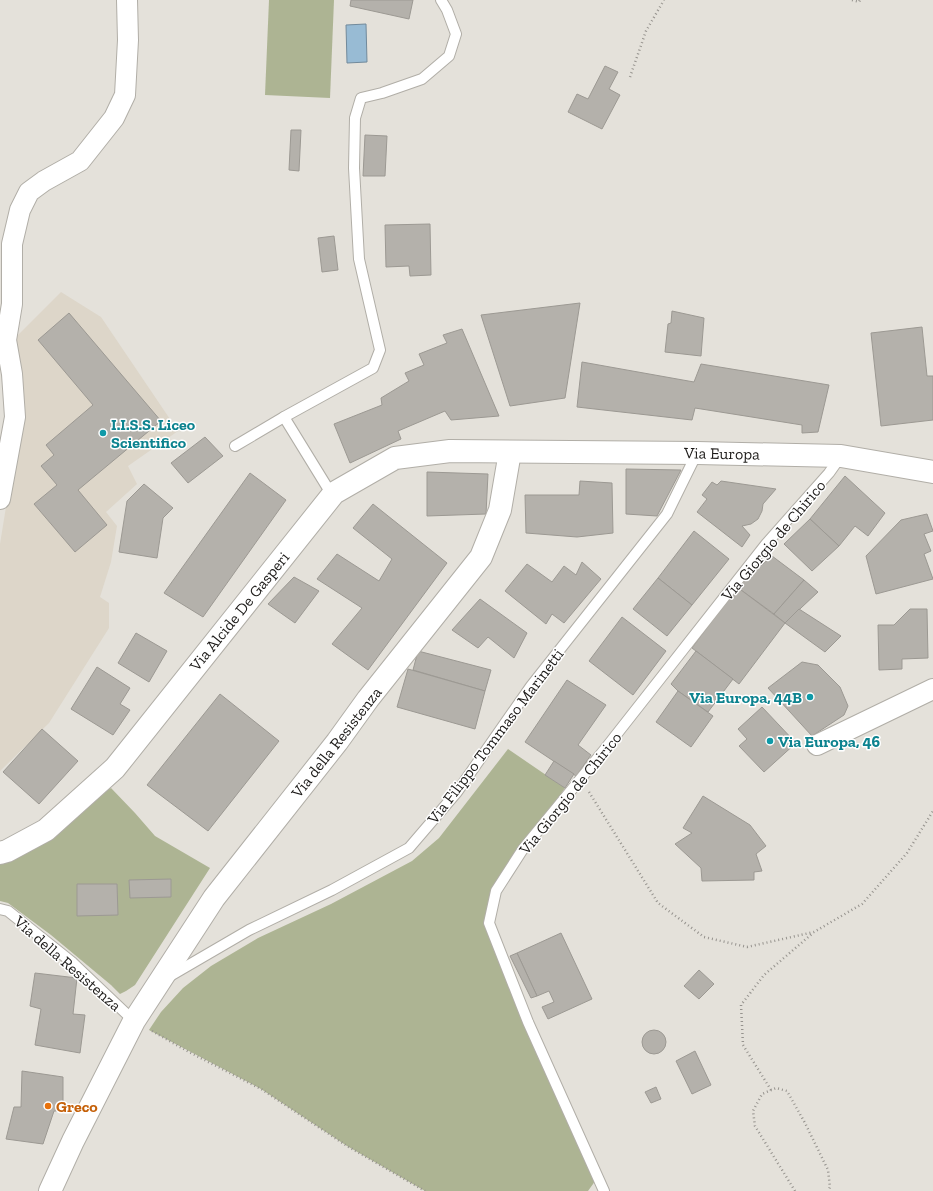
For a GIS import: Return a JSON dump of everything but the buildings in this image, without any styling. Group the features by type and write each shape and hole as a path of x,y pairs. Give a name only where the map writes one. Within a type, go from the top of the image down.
{"main road":[{"name":"Via Alcide De Gasperi","path":"2,851 46,830 115,768 334,493 395,458 450,451 510,452"},
{"name":"Via Europa","path":"510,452 697,453 842,456 933,472"},
{"name":"Via della Resistenza","path":"50,1191 73,1141 134,1021 214,898 337,742 368,699 481,557 500,510 510,452"}],"street":[{"path":"0,499 15,417 12,374 6,340 12,304 12,244 20,210 29,192 44,181 80,161 114,118 125,95 128,40 127,0"},
{"path":"817,745 933,689"}],"lane":[{"path":"235,446 373,368 380,350 359,259 354,168 355,118 361,98 382,93 422,79 449,56 456,34 447,10 441,0"},
{"path":"284,417 332,496"},
{"name":"Via Filippo Tommaso Marinetti","path":"161,980 249,930 332,890 409,848 457,792 531,686 667,514 697,453"},
{"name":"Via Giorgio de Chirico","path":"604,1191 528,1022 488,923 496,891 523,849 605,750 766,544 829,473 842,456"},
{"name":"Via della Resistenza","path":"0,909 8,911 73,963 134,1021"}],"path":[{"path":"630,77 646,31 664,0"},
{"path":"852,0 859,2 860,0"},
{"path":"581,779 658,903 704,937 748,947 814,932"},
{"path":"771,1090 744,1045 741,1004 764,975 814,932 862,904 907,853 933,811"},
{"path":"134,1021 189,1052 261,1089 347,1146 425,1191"},
{"path":"795,1191 755,1126 753,1111 762,1094 776,1088 787,1091 805,1124 828,1170 830,1187 828,1191"}],"shaded area":[{"path":"61,292 101,317 178,431 128,466 137,484 106,512 117,526 111,562 100,597 109,603 109,628 49,723 0,771 0,544 21,414 15,338"}],"green space":[{"path":"269,0 334,0 330,98 265,95"},
{"path":"508,749 565,788 496,891 489,923 598,1177 588,1191 425,1191 347,1146 261,1089 149,1030 161,1012 183,988 211,966 258,938 331,904 412,861 439,838"},
{"path":"111,788 155,836 210,868 135,985 120,994 51,935 8,903 0,901 0,862"}],"water":[{"path":"366,24 367,62 347,63 346,25"}],"place":[{"name":"I.I.S.S. Liceo Scientifico","path":"103,433"},
{"name":"Via Europa, 44B","path":"810,697"},
{"name":"Via Europa, 46","path":"770,741"},
{"name":"Greco","path":"48,1106"}]}
